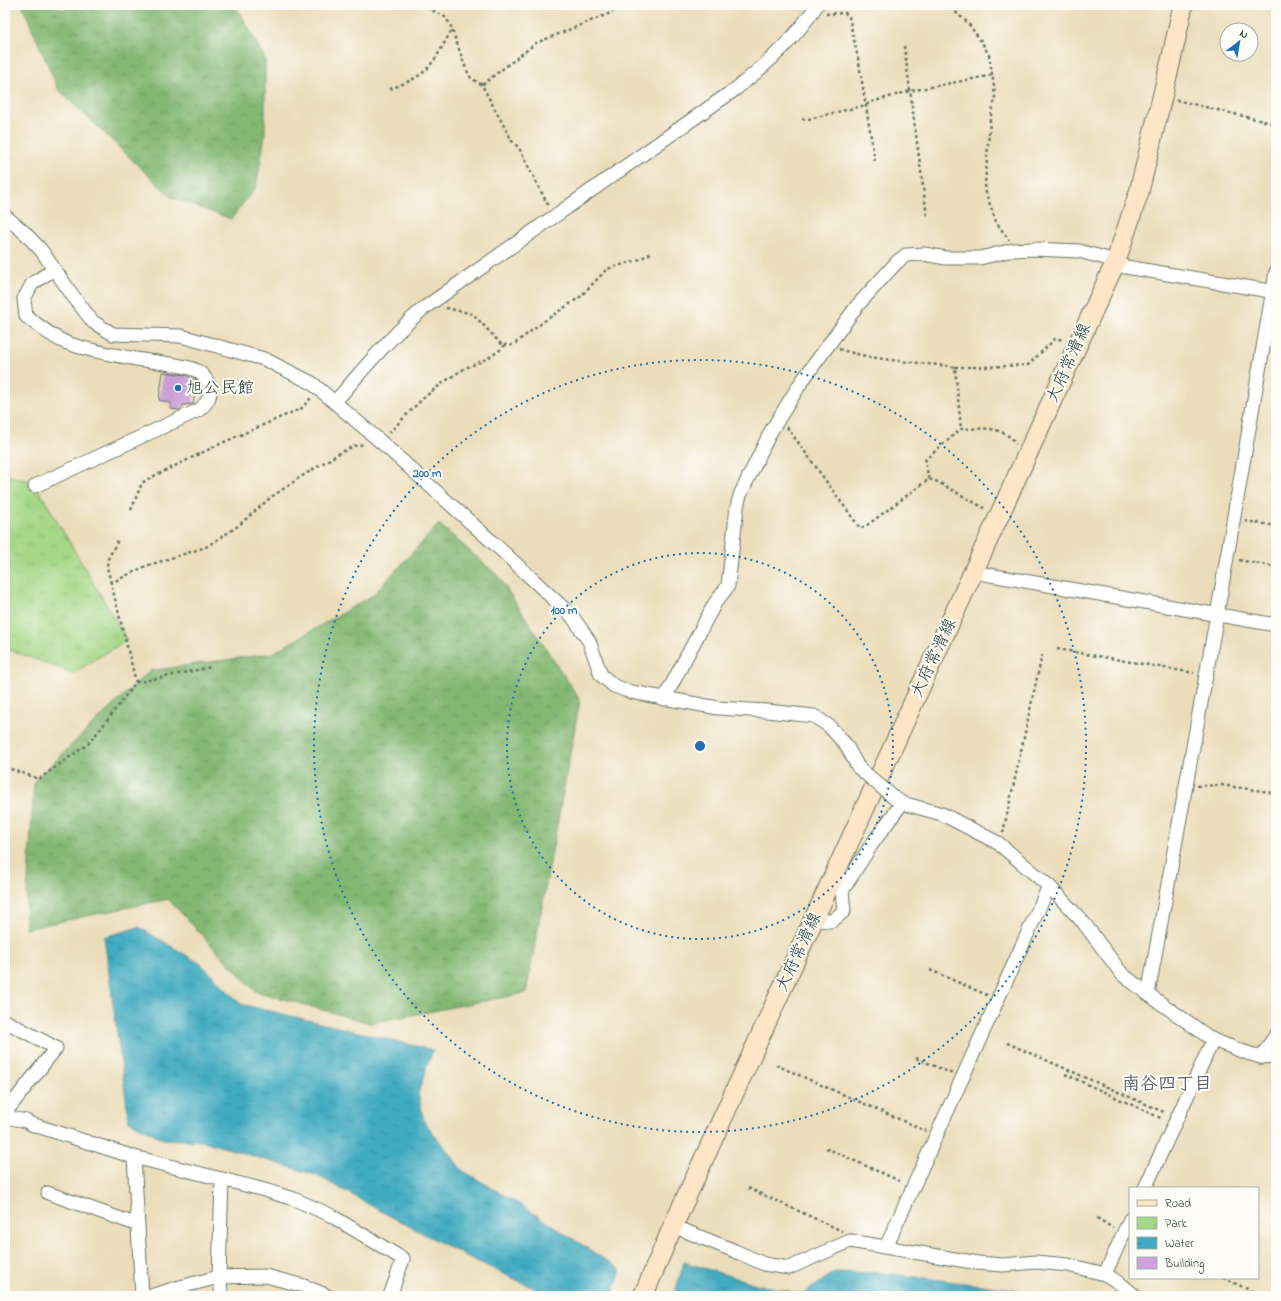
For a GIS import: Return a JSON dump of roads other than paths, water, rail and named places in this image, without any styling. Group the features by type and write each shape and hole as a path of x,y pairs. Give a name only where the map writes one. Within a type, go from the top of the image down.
{"main road":[{"name":"大府常滑線","path":"643,1296 673,1226 1115,263 1139,192 1182,5"}],"street":[{"path":"335,402 391,338 408,322 554,216 737,88 782,50 799,31 814,9"},
{"path":"5,216 25,233 41,250 93,322 113,334 181,336 264,359 312,383 320,389 499,548 572,616 589,641 601,675 614,686 631,692 664,699 718,708 814,716 829,726 846,745 858,767 898,800 942,814 998,842 1049,886 1083,922 1122,974 1148,994 1213,1040 1247,1054 1260,1057 1276,1056"},
{"path":"664,699 715,603 728,586 737,507 740,495 771,431 802,381 857,306 897,262 906,255 924,254 946,258 980,258 1013,250 1033,249 1079,251 1115,263 1274,291"},
{"path":"35,486 199,410 208,401 211,391 207,380 198,371 174,365 136,359 66,342 48,332 26,316 24,299 32,284 54,269"},
{"path":"1148,994 1217,615 1274,291 1276,272"},
{"path":"973,572 1276,625"},
{"path":"814,920 832,921 844,911 842,890 898,800"},
{"path":"886,1247 1049,886"},
{"path":"5,1021 56,1048 5,1113"},
{"path":"1260,1057 1276,1035"},
{"path":"1144,1187 1213,1040"},
{"path":"5,1117 26,1121 31,1124 134,1156 261,1189 294,1199 330,1215 403,1259 390,1296"},
{"path":"134,1156 142,1296"},
{"path":"222,1179 220,1277 222,1296"},
{"path":"48,1193 138,1225"},
{"path":"1105,1274 1129,1221"},
{"path":"673,1226 764,1264 789,1268 850,1241 978,1263 1003,1265 1036,1262 1068,1265 1105,1274 1135,1296"},
{"path":"151,1296 220,1277 266,1276 304,1286 328,1296"}],"water":[{"path":"139,927 201,964 241,1004 433,1050 418,1093 424,1121 462,1170 527,1209 621,1270 612,1296 550,1296 460,1253 316,1175 203,1141 163,1139 129,1121 104,937"},
{"path":"684,1262 763,1286 803,1294 835,1272 885,1273 1036,1292 1047,1296 674,1296"}],"place":[{"name":"旭公民館","path":"178,388"}],"district":[{"name":"南谷四丁目","path":"1167,1085"}]}
